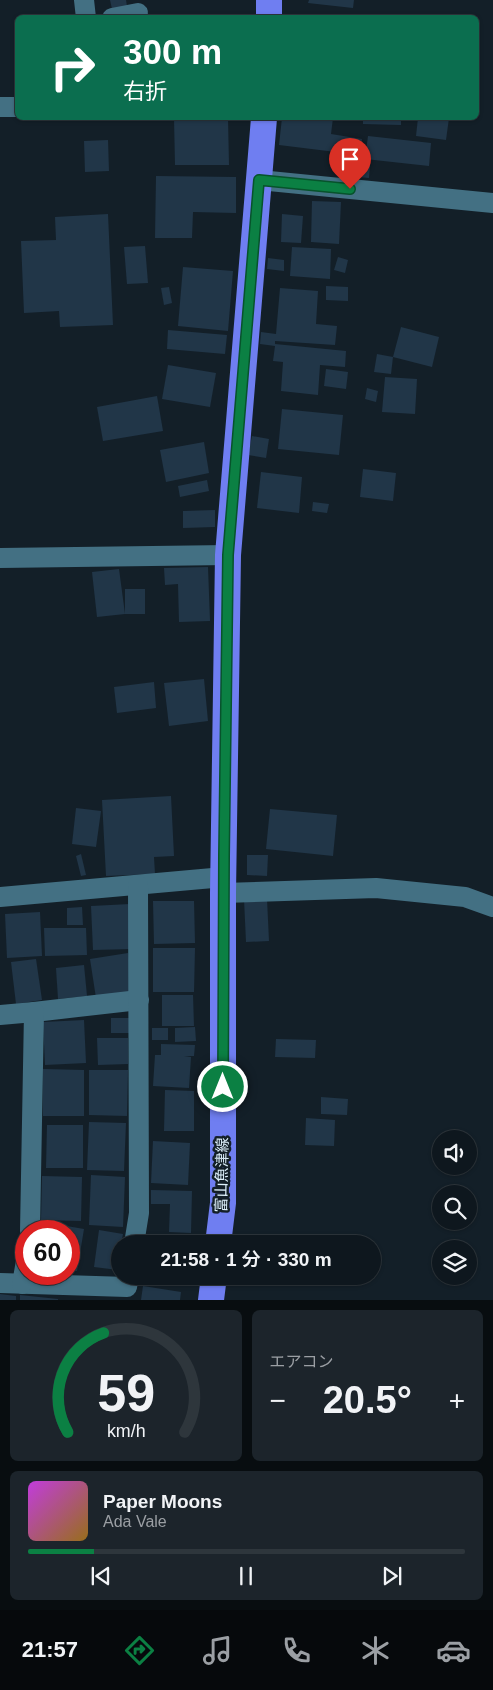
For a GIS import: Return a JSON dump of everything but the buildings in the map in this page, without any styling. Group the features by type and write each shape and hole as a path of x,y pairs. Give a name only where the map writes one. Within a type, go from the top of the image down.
{"main road":[{"path":"269,0 269,15"},
{"name":"富山魚津線","path":"219,1235 223,1203 228,555 264,120"},
{"path":"212,1300 213,1285"}],"street":[{"path":"84,0 86,15"},
{"path":"128,15 138,13"},
{"path":"0,108 15,107"},
{"path":"259,180 493,203"},
{"path":"0,558 228,555"},
{"path":"135,1235 139,1213 138,885"},
{"path":"0,897 138,885 376,888 465,897 493,907"},
{"path":"0,1015 139,1000"},
{"path":"30,1220 34,1012"},
{"path":"0,1283 15,1284"},
{"path":"48,1285 127,1288"}],"route":[{"path":"223,1087 223,893 228,555 259,180 350,189"}]}
